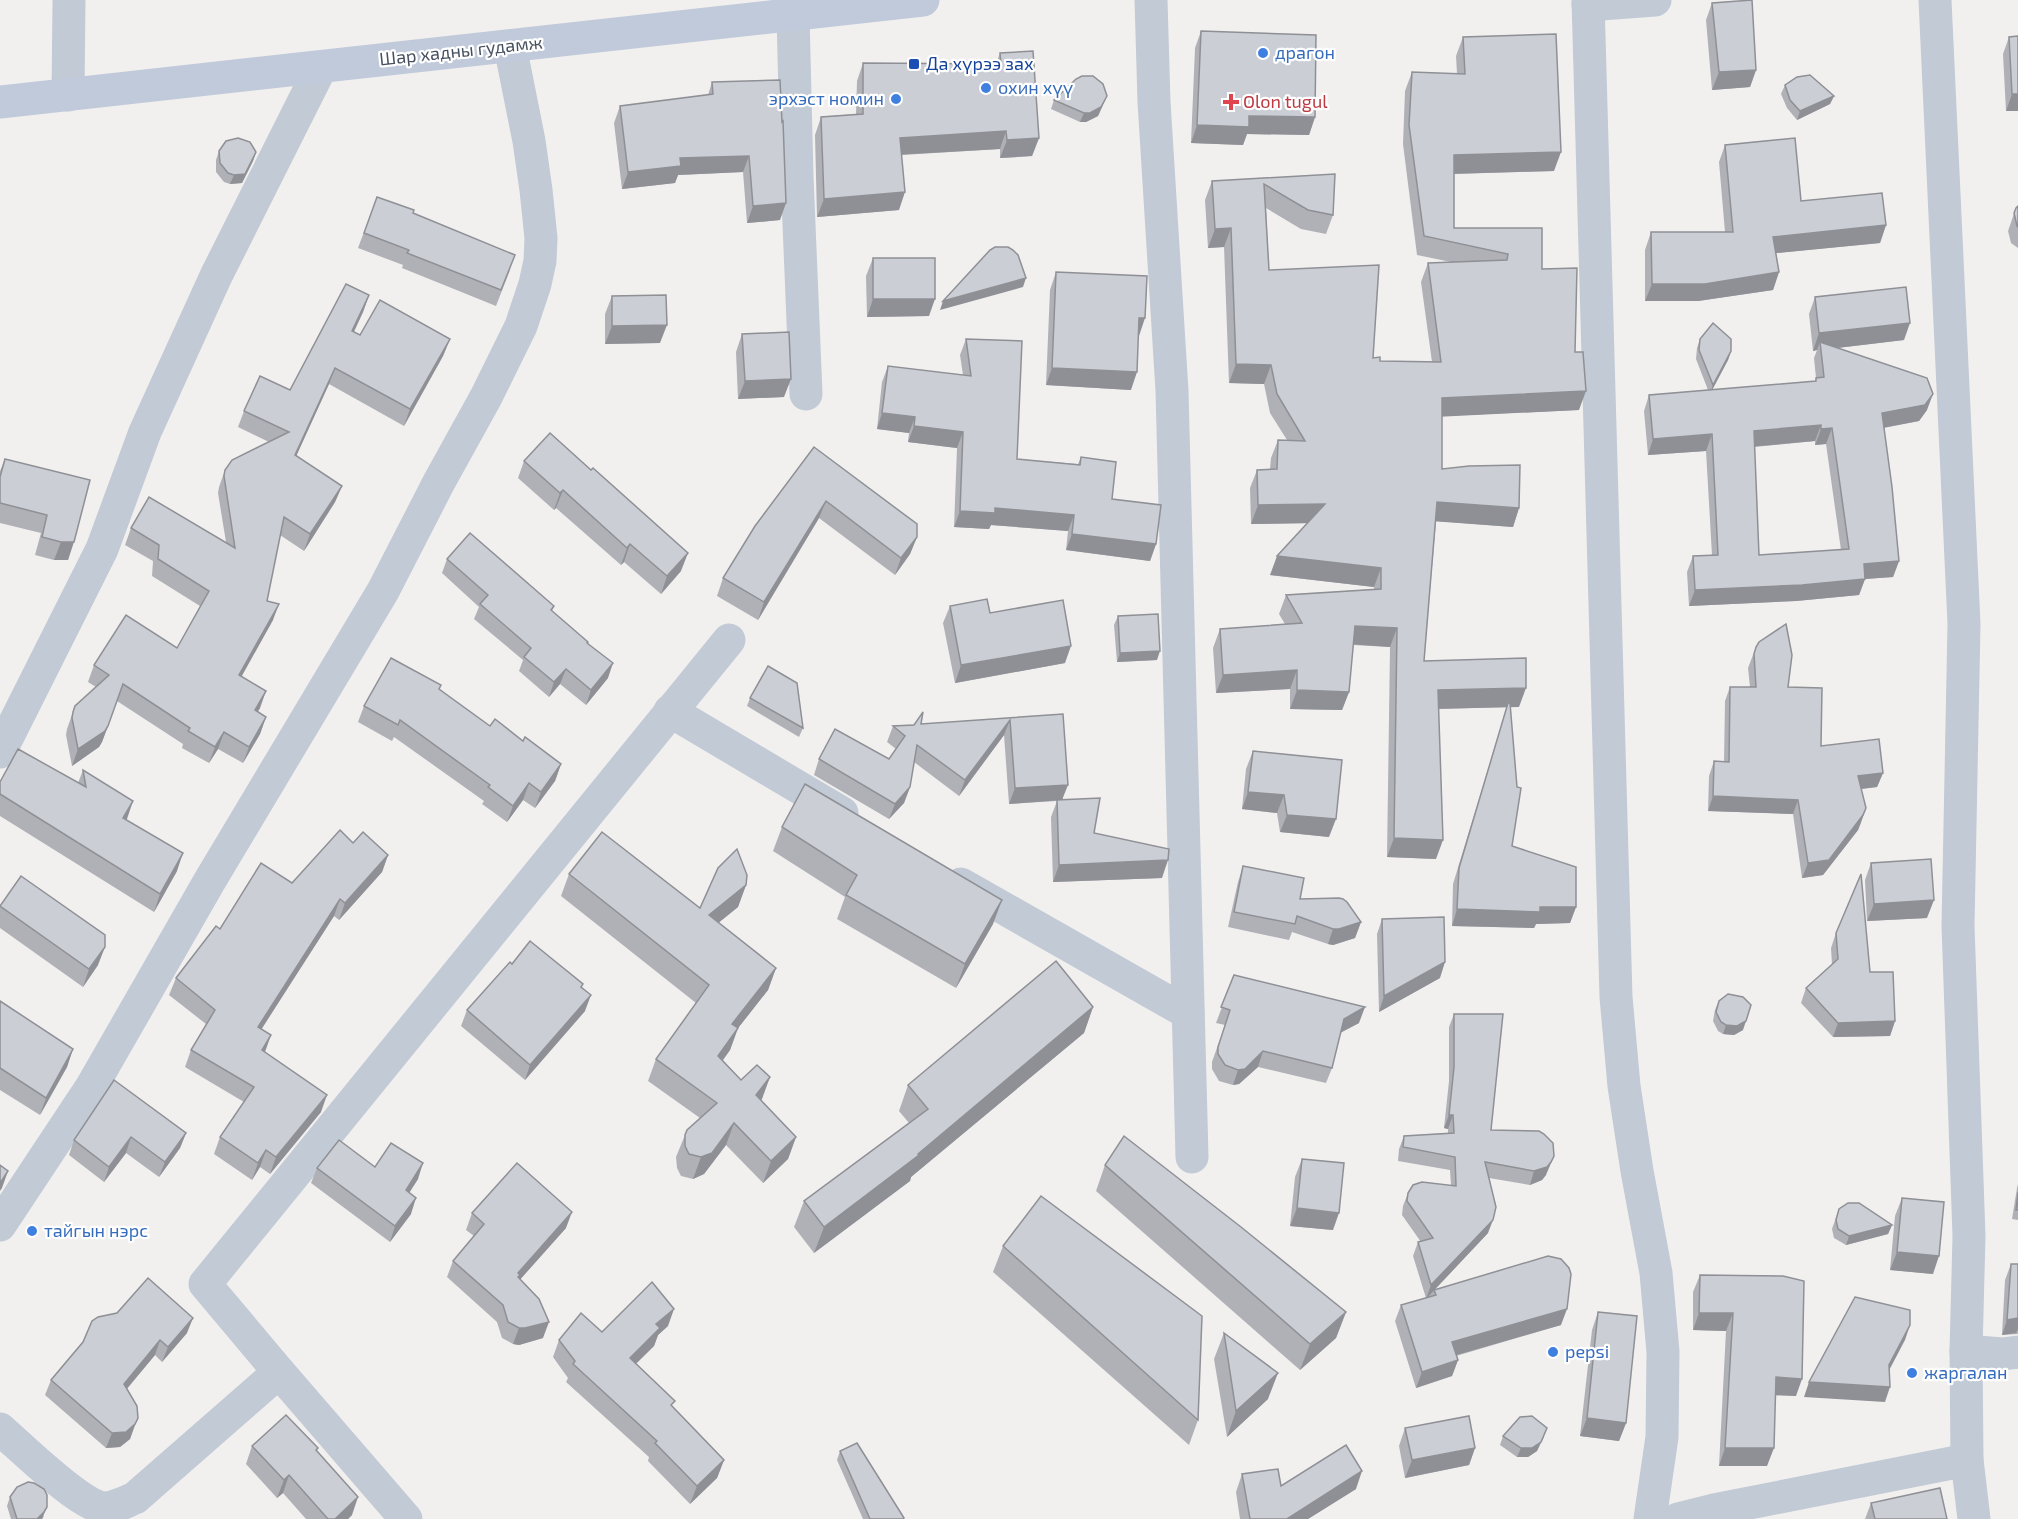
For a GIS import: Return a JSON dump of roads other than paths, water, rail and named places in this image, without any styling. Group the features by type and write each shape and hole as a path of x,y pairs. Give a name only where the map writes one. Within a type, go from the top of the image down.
{"main road":[{"name":"Шар хадны гудамж","path":"0,102 923,0"}],"street":[{"path":"68,95 69,0"},
{"path":"1151,0 1154,102 1172,391 1192,1157"},
{"path":"1650,1519 1662,1437 1663,1352 1656,1273 1636,1171 1624,1086 1616,997 1588,3 1655,0"},
{"path":"1935,0 1964,624 1958,926 1969,1236 1966,1351 1967,1460 1974,1519"},
{"path":"794,15 797,176 806,394"},
{"path":"0,1225 92,1086 209,882 383,591 486,397 520,326 535,284 540,261 541,238 529,141 510,46"},
{"path":"0,752 102,549 145,432 216,276 321,67"},
{"path":"406,1519 205,1284 729,640"},
{"path":"670,711 862,825"},
{"path":"933,867 1188,1013"},
{"path":"1966,1351 2002,1354 2018,1352"},
{"path":"0,1429 74,1492 101,1508 113,1508 135,1498 279,1372"},
{"path":"1678,1519 1967,1460"}],"place":[{"name":"драгон","path":"1263,53"},
{"name":"Да хүрээ зах","path":"914,64"},
{"name":"охин хүү","path":"986,88"},
{"name":"эрхэст номин","path":"896,99"},
{"name":"Olon tugul","path":"1231,102"},
{"name":"тайгын нэрс","path":"32,1231"},
{"name":"pepsi","path":"1553,1352"},
{"name":"жаргалан","path":"1912,1373"}]}
